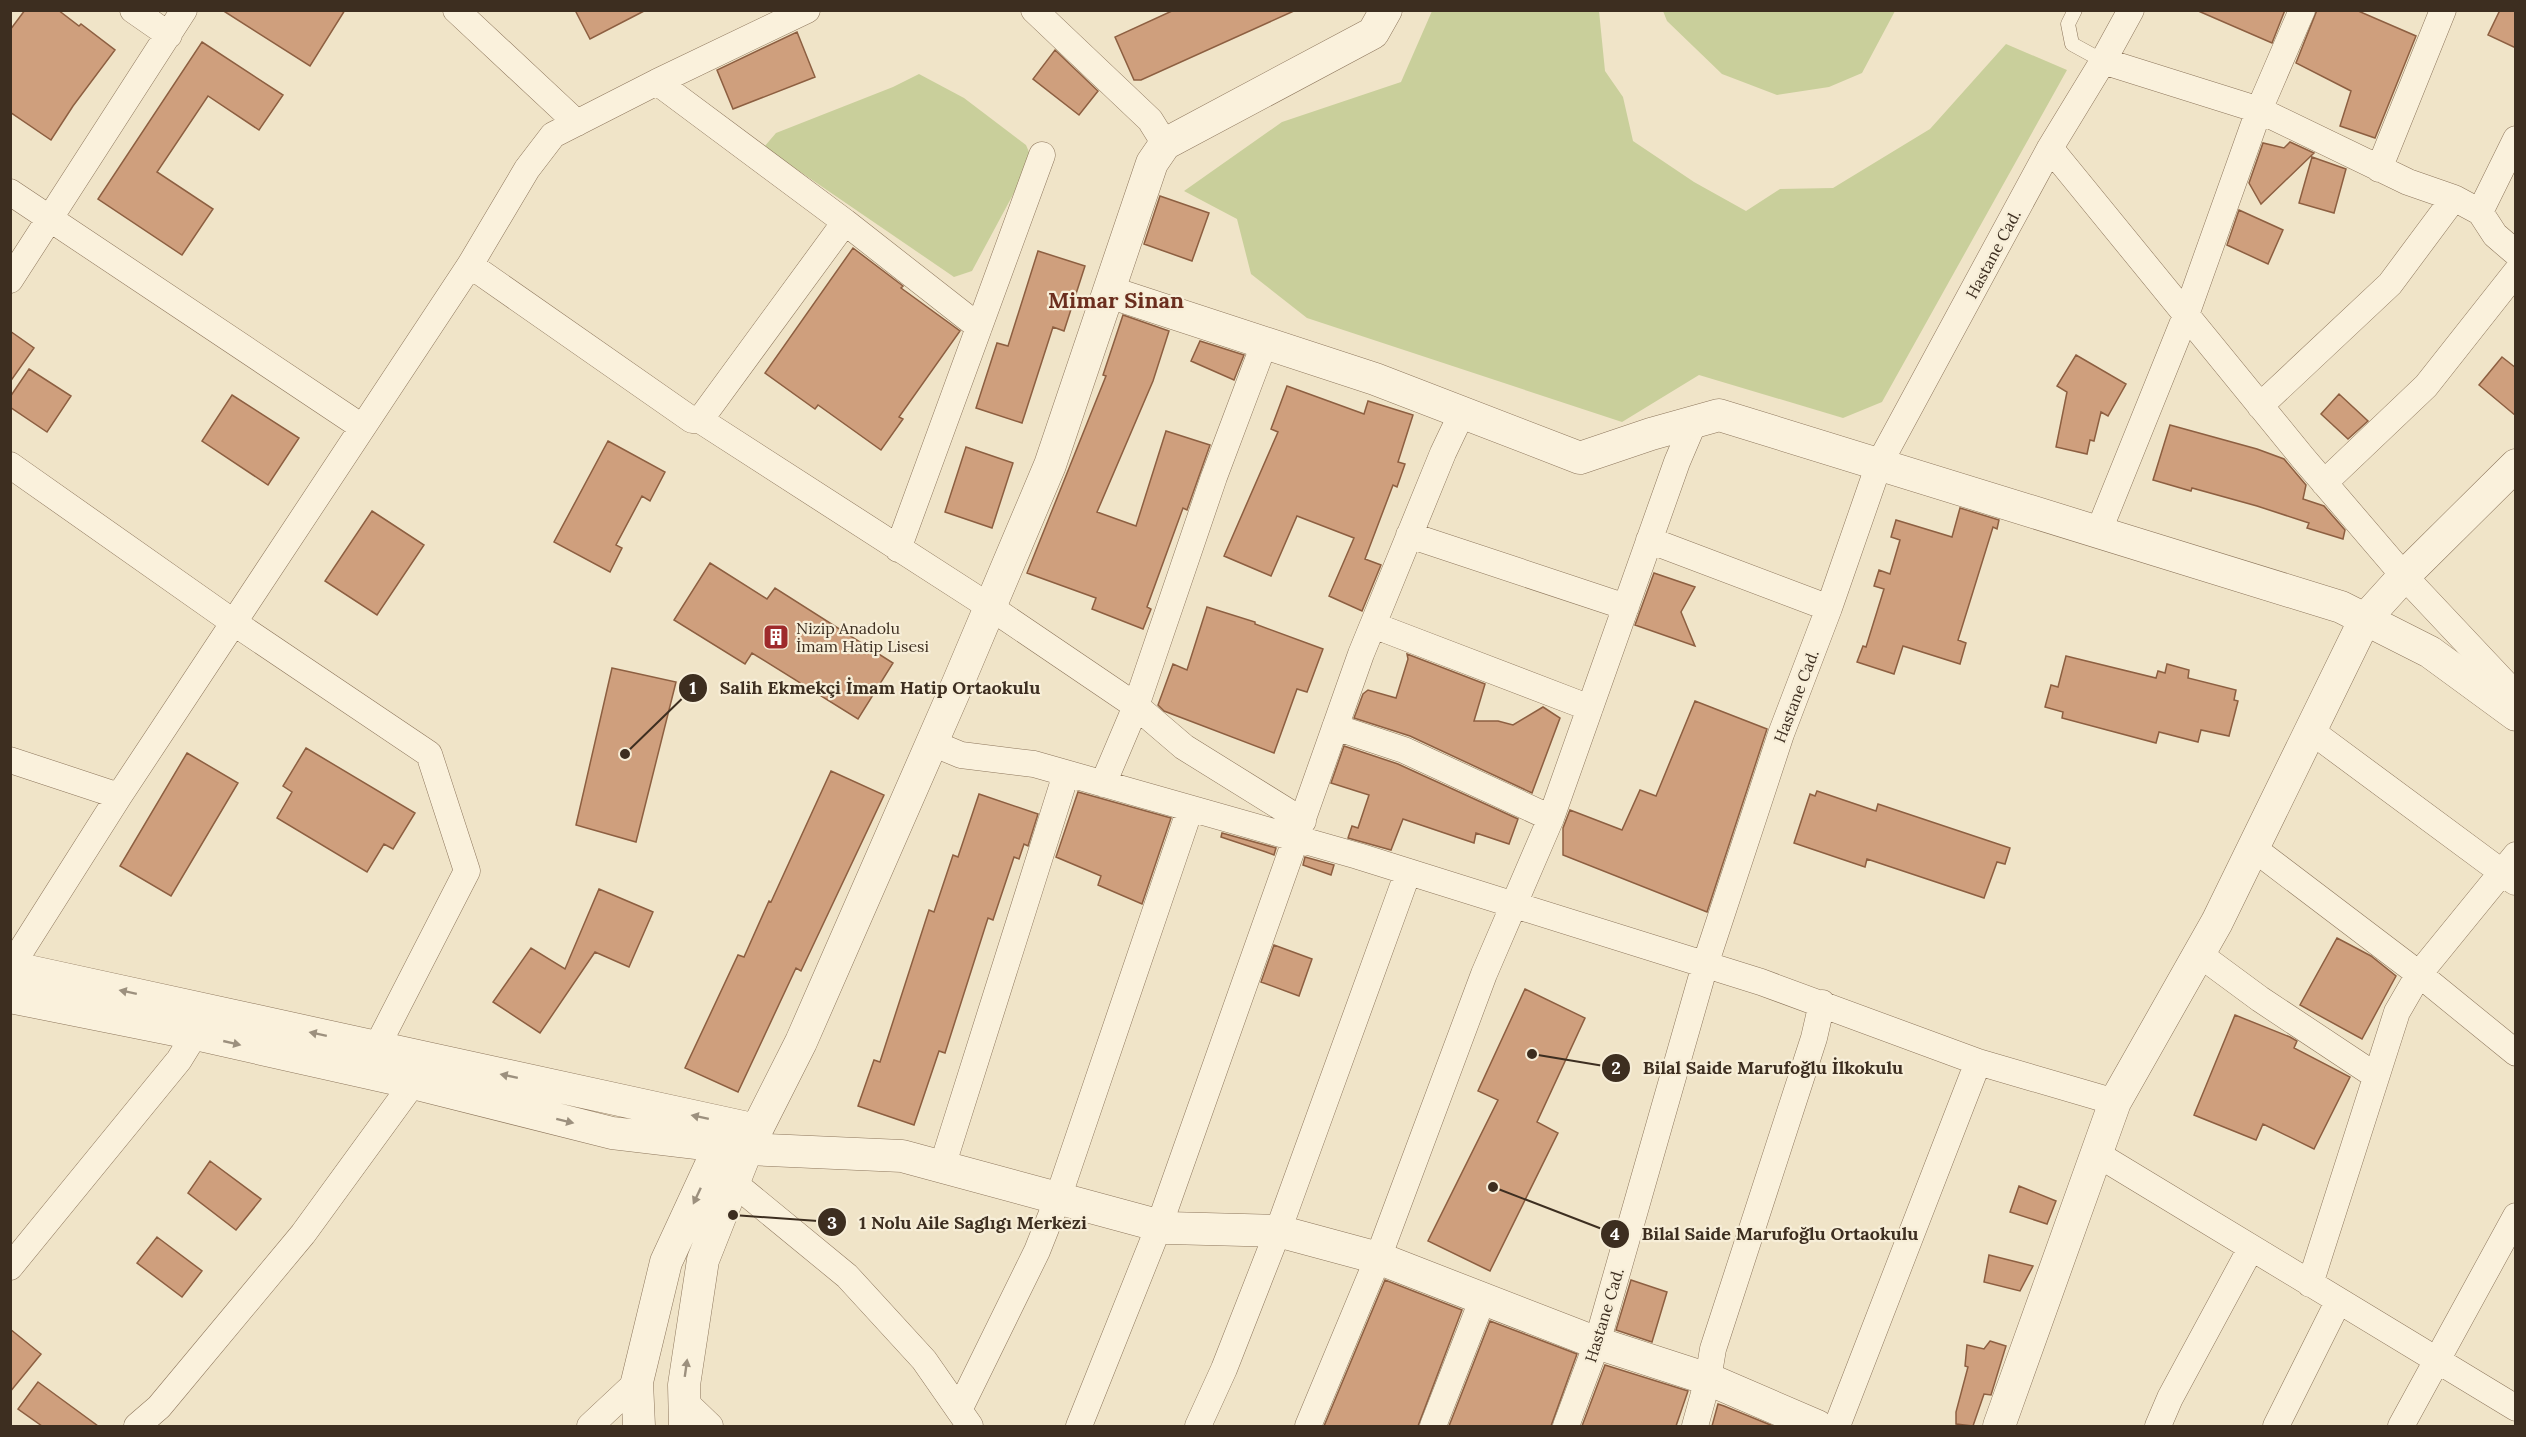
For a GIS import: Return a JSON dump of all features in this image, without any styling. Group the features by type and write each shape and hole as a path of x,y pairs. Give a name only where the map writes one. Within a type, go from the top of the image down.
{"street":[{"path":"133,10 169,35"},
{"path":"10,280 184,10"},
{"path":"456,10 577,123"},
{"path":"739,1137 370,1060 11,967 119,796 470,265 527,169 553,135 807,10"},
{"path":"1034,10 1149,120 1165,144"},
{"path":"639,1426 638,1382 666,1262 739,1137 801,1042 932,743 1050,465 1152,163 1165,144 1373,33 1386,10"},
{"name":"Hastane Cad.","path":"1566,1426 1597,1343 1705,965 1780,734 1829,608 1879,464 2050,148 2103,62 2131,10"},
{"path":"2098,533 2186,315 2259,110 2302,10"},
{"path":"2379,169 2443,10"},
{"path":"2103,62 2259,110 2379,169 2454,198 2480,212 2495,235 2516,253"},
{"path":"657,82 845,222 979,327"},
{"path":"2480,212 2516,139"},
{"path":"2050,148 2324,483 2404,576 2516,695"},
{"path":"898,549 1042,155"},
{"path":"10,192 362,428"},
{"path":"2260,406 2390,284 2454,198"},
{"path":"700,420 845,222"},
{"path":"470,265 692,420 700,420 990,607 1136,706 1184,747 1300,830"},
{"path":"2324,483 2426,386 2516,272"},
{"path":"1109,292 1375,379 1580,458 1719,415 2341,607 2430,652 2516,715"},
{"path":"1103,784 1136,706 1214,477 1264,344"},
{"path":"1078,1426 1159,1226 1373,625 1462,413"},
{"path":"1308,1426 1378,1258 1484,974 1551,818 1677,462 1694,422"},
{"path":"10,465 233,622 429,754 467,871 370,1060"},
{"path":"1999,1426 2115,1102 2199,954 2365,619 2404,576 2516,465"},
{"path":"1409,535 1626,607"},
{"path":"1649,540 1829,608"},
{"path":"1373,625 1590,708"},
{"path":"1335,727 1404,750 1551,818"},
{"path":"2310,1284 2397,1012 2419,974 2511,870 2311,731"},
{"path":"932,743 961,755 1034,764 1190,809 1300,830 1408,872 1822,1003 1978,1062 2115,1102"},
{"path":"10,760 119,796"},
{"path":"942,1167 1066,774"},
{"path":"965,1418 1058,1198 1190,809"},
{"path":"2253,848 2419,974 2516,1053"},
{"path":"1198,1426 1224,1369 1278,1232 1408,872"},
{"path":"2199,954 2260,999 2376,1076"},
{"path":"10,997 195,1034 370,1060 413,1083 612,1133 739,1137 902,1156 1159,1226 1278,1232 1378,1258 1597,1343 1708,1379 1817,1426"},
{"path":"1695,1426 1708,1379 1713,1349 1814,1038 1822,1003"},
{"path":"10,1267 179,1060 195,1034"},
{"path":"1838,1426 1978,1062"},
{"path":"137,1426 159,1407 303,1234 413,1083"},
{"path":"710,1426 685,1414 684,1384 703,1260 735,1184 739,1137"},
{"path":"2097,1154 2516,1408"},
{"path":"735,1184 847,1275 924,1360 965,1418"},
{"path":"2401,1426 2516,1216"},
{"path":"2158,1426 2170,1398 2251,1248"},
{"path":"1433,1426 1483,1298"},
{"path":"2276,1426 2338,1302"},
{"path":"590,1426 638,1382"}],"lane":[{"path":"2075,10 2068,24 2072,44 2103,62"}],"green space":[{"path":"1663,10 1895,11 1862,73 1829,87 1777,95 1722,74 1667,21"},
{"path":"1432,11 1599,11 1605,71 1623,97 1633,141 1694,182 1746,211 1780,189 1833,188 1930,129 2006,44 2067,70 1882,402 1843,418 1699,375 1622,422 1307,318 1251,274 1237,219 1184,191 1282,122 1401,82"},
{"path":"919,74 964,98 1026,145 1032,159 972,271 954,277 764,147 776,133 893,87"}],"building":[{"path":"25,10 58,10 115,50 51,140 10,112 10,30"},
{"path":"222,10 345,10 310,66"},
{"path":"575,10 646,10 590,39"},
{"path":"1174,10 1296,10 1141,80 1134,80 1115,37"},
{"path":"2196,10 2285,10 2272,43"},
{"path":"2317,10 2356,10 2416,36 2375,138 2340,126 2351,91 2296,63"},
{"path":"2500,10 2516,10 2516,48 2488,35"},
{"path":"797,32 815,77 733,109 717,70"},
{"path":"202,42 283,95 259,130 208,96 157,172 213,209 182,255 98,199"},
{"path":"1055,50 1098,91 1079,115 1033,79"},
{"path":"2290,142 2314,153 2261,204 2249,183 2263,143 2284,148"},
{"path":"2312,157 2346,169 2334,213 2299,203"},
{"path":"1160,196 1209,213 1192,261 1144,244"},
{"path":"2239,210 2283,230 2268,264 2227,245"},
{"path":"853,248 903,286 901,288 960,331 899,417 903,419 881,450 818,405 815,409 765,373"},
{"path":"1038,251 1085,266 1064,331 1053,327 1022,423 976,408 997,343 1008,346"},
{"path":"1123,315 1169,331 1153,381 1097,512 1136,526 1166,431 1210,445 1187,510 1183,508 1147,607 1151,609 1143,629 1092,609 1096,598 1027,573 1106,376 1103,375"},
{"path":"10,331 34,348 10,382"},
{"path":"1200,341 1244,355 1234,380 1191,361"},
{"path":"2076,355 2126,384 2108,416 2101,412 2094,441 2090,440 2087,454 2056,447 2067,392 2057,386"},
{"path":"2502,357 2516,368 2516,416 2479,385"},
{"path":"29,369 71,396 47,432 10,407 10,397"},
{"path":"1287,386 1364,414 1368,401 1413,415 1398,462 1405,464 1397,487 1393,485 1365,559 1381,565 1362,611 1329,596 1354,538 1297,516 1271,576 1224,556 1278,432 1271,429"},
{"path":"2339,394 2368,421 2348,439 2321,414"},
{"path":"232,395 299,438 268,485 202,441"},
{"path":"2170,425 2257,449 2284,459 2306,485 2303,499 2324,506 2345,530 2343,539 2307,528 2309,523 2257,506 2153,480"},
{"path":"608,441 665,472 650,501 642,496 616,545 622,548 610,572 554,542"},
{"path":"966,447 1013,463 992,528 945,512"},
{"path":"1960,508 1999,520 1997,529 1993,527 1958,640 1966,643 1960,664 1903,646 1894,674 1857,662 1863,646 1866,647 1884,589 1874,586 1879,570 1890,574 1900,540 1891,537 1896,520 1952,537"},
{"path":"372,511 424,545 377,615 325,581"},
{"name":"Nizip Anadolu İmam Hatip Lisesi","path":"710,563 767,599 775,588 893,663 858,719 752,653 745,664 674,620"},
{"path":"1654,573 1695,587 1681,612 1695,646 1635,625"},
{"path":"1207,607 1255,622 1255,624 1323,649 1307,692 1297,689 1274,753 1164,711 1158,705 1173,664 1187,670"},
{"path":"1407,654 1485,684 1474,721 1498,721 1513,725 1543,707 1560,718 1532,793 1410,736 1354,718 1363,694 1368,690 1396,698 1408,659"},
{"path":"2066,656 2156,678 2158,671 2165,673 2167,664 2189,670 2188,678 2236,690 2234,700 2238,701 2229,736 2201,730 2198,742 2159,732 2156,743 2062,718 2063,712 2045,707 2051,685 2058,687"},
{"path":"612,668 676,682 636,842 576,825"},
{"path":"1695,701 1767,729 1707,912 1563,855 1563,828 1570,810 1622,830 1640,790 1656,796"},
{"path":"1344,746 1398,764 1518,819 1509,844 1476,833 1474,843 1403,819 1391,850 1348,838 1352,826 1358,828 1369,795 1331,783"},
{"path":"306,748 415,813 393,849 384,844 367,872 277,818 292,792 283,786"},
{"path":"187,753 238,783 171,896 120,866"},
{"path":"831,771 884,795 801,971 796,968 738,1092 685,1068 738,955 744,957"},
{"path":"1817,791 1876,811 1878,804 2010,848 2005,864 1997,862 1984,898 1867,859 1865,867 1794,843 1810,794 1815,796"},
{"path":"1078,792 1171,818 1142,904 1098,885 1101,876 1056,857"},
{"path":"979,794 1038,814 1028,846 1024,844 1019,859 1014,857 993,920 988,918 945,1053 939,1051 914,1125 858,1106 874,1060 880,1062 929,910 934,912 953,855 958,857"},
{"path":"1222,833 1276,848 1274,855 1221,837"},
{"path":"1305,857 1334,865 1331,875 1303,865"},
{"path":"599,889 653,912 629,967 595,952 540,1033 493,1002 531,948 565,969"},
{"path":"2337,938 2371,956 2396,976 2362,1039 2300,1005"},
{"path":"1274,945 1312,959 1299,996 1261,982"},
{"path":"1525,989 1585,1018 1537,1122 1558,1133 1490,1271 1428,1241 1498,1100 1478,1091"},
{"path":"2235,1015 2290,1037 2297,1041 2294,1048 2350,1077 2314,1149 2263,1124 2256,1140 2194,1115"},
{"path":"210,1161 261,1199 236,1230 188,1193"},
{"path":"2019,1186 2056,1201 2047,1224 2010,1212"},
{"path":"157,1237 202,1271 182,1297 137,1263"},
{"path":"1989,1255 2033,1266 2020,1291 1984,1282"},
{"path":"1385,1280 1462,1310 1418,1426 1324,1426"},
{"path":"1631,1280 1667,1292 1652,1342 1616,1330"},
{"path":"1490,1321 1577,1354 1551,1426 1449,1426"},
{"path":"10,1329 41,1354 10,1392"},
{"path":"1990,1341 2006,1346 1991,1395 1984,1394 1973,1426 1956,1424 1956,1412 1968,1367 1965,1366 1967,1345 1984,1349"},
{"path":"1605,1365 1688,1391 1676,1426 1582,1426"},
{"path":"38,1382 98,1426 42,1426 18,1409"},
{"path":"1718,1404 1724,1406 1773,1426 1712,1426"}],"place":[{"name":"Nizip Anadolu İmam Hatip Lisesi","path":"776,637"},
{"name":"Salih Ekmekçi İmam Hatip Ortaokulu","path":"625,754"},
{"name":"Bilal Saide Marufoğlu İlkokulu","path":"1532,1054"},
{"name":"Bilal Saide Marufoğlu Ortaokulu","path":"1493,1187"},
{"name":"1 Nolu Aile Saglıgı Merkezi","path":"733,1215"}],"district":[{"name":"Mimar Sinan","path":"1116,300"}]}
